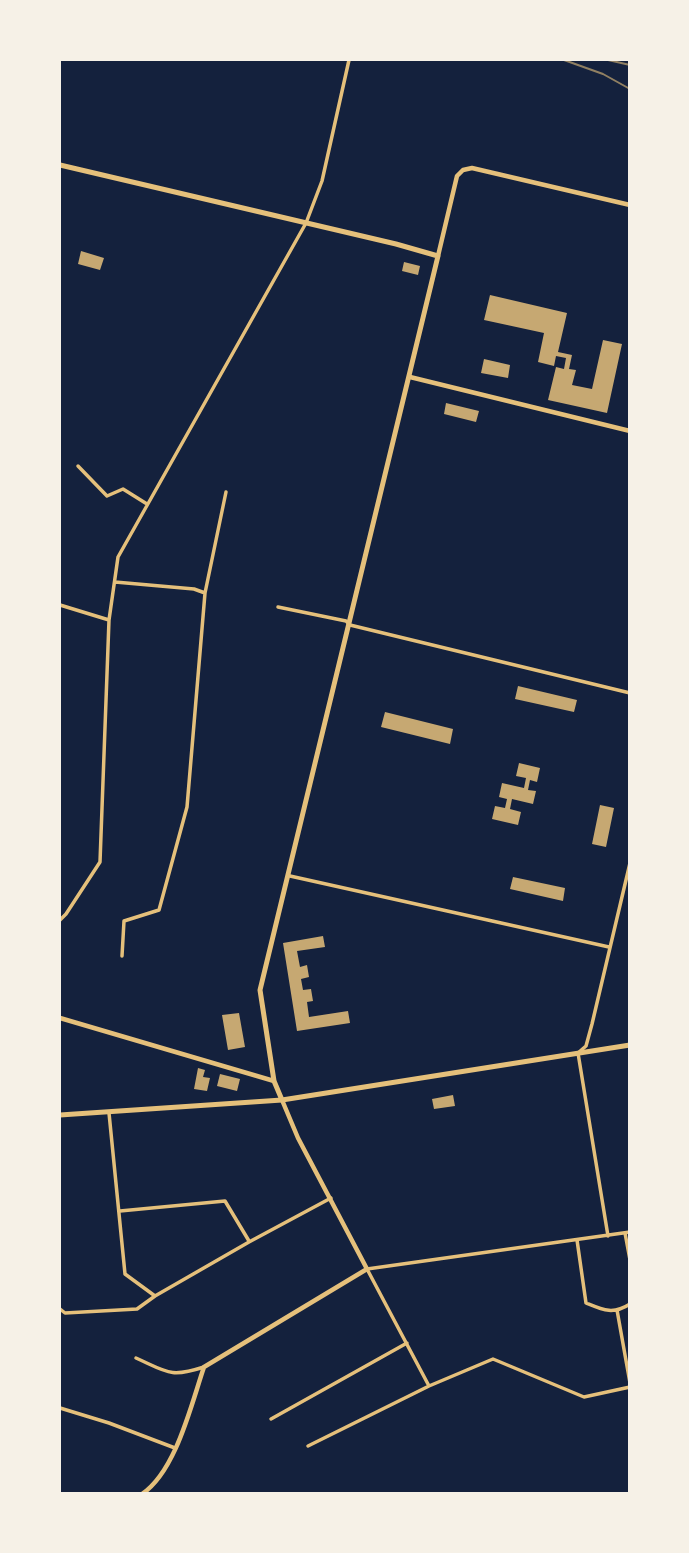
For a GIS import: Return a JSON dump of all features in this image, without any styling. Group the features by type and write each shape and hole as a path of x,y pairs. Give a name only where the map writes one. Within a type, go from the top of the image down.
{"main road":[{"path":"60,165 438,256 290,876 260,990 274,1081 282,1100"},
{"path":"60,1115 282,1100 629,1045"}],"street":[{"path":"60,920 100,862 109,620 118,557 306,223 322,181 349,60"},
{"path":"438,256 457,176 463,170 472,168 629,205"},
{"path":"410,377 629,431"},
{"path":"78,466 107,496 123,489 147,504"},
{"path":"122,956 124,921 159,910 187,807 205,593 226,492"},
{"path":"115,582 184,588 205,593"},
{"path":"60,605 109,620"},
{"path":"278,607 346,621 350,625 629,693"},
{"path":"608,1236 578,1053 586,1046 629,863"},
{"path":"290,876 609,947"},
{"path":"60,1018 274,1081"},
{"path":"586,1046 594,1051"},
{"path":"282,1100 298,1138 429,1386"},
{"path":"109,1113 125,1274 155,1296"},
{"path":"60,1309 65,1313 137,1309 249,1242 331,1198"},
{"path":"120,1211 225,1201 249,1242"},
{"path":"136,1359 168,1373 181,1374 204,1367 367,1269 627,1233 629,1260"},
{"path":"577,1240 586,1303 608,1312 629,1304"},
{"path":"308,1446 461,1371 496,1359 583,1397 629,1385 617,1310"},
{"path":"271,1419 407,1343"},
{"path":"142,1493 150,1488 177,1449 204,1367"},
{"path":"60,1409 109,1423 177,1449"}],"building":[{"path":"81,251 104,258 100,270 78,264"},
{"path":"404,262 420,266 418,275 402,271"},
{"path":"490,295 567,313 558,352 572,355 569,369 576,370 572,385 592,389 603,340 622,344 607,413 548,400 556,367 564,369 566,358 556,356 554,366 538,362 544,333 484,320"},
{"path":"484,359 510,365 508,378 481,373"},
{"path":"446,403 479,411 476,422 444,414"},
{"path":"518,686 577,700 574,712 515,699"},
{"path":"385,712 453,729 450,744 381,727"},
{"path":"519,763 540,768 537,782 530,780 528,790 536,791 533,804 512,799 510,809 521,812 518,825 492,819 495,806 505,808 507,799 499,797 502,783 524,788 526,778 516,776"},
{"path":"600,805 614,808 606,847 592,844"},
{"path":"513,877 565,888 563,901 510,889"},
{"path":"323,936 325,947 297,951 300,967 307,965 309,977 301,979 303,990 311,989 313,1001 307,1002 309,1017 348,1011 350,1023 297,1031 283,943"},
{"path":"239,1013 245,1047 228,1050 222,1015"},
{"path":"198,1068 205,1070 203,1077 210,1078 207,1091 194,1089"},
{"path":"220,1074 240,1079 237,1091 217,1086"},
{"path":"453,1095 455,1106 434,1109 432,1099"}],"railway":[{"path":"564,60 603,74 630,89"},
{"path":"608,60 630,65"}]}
